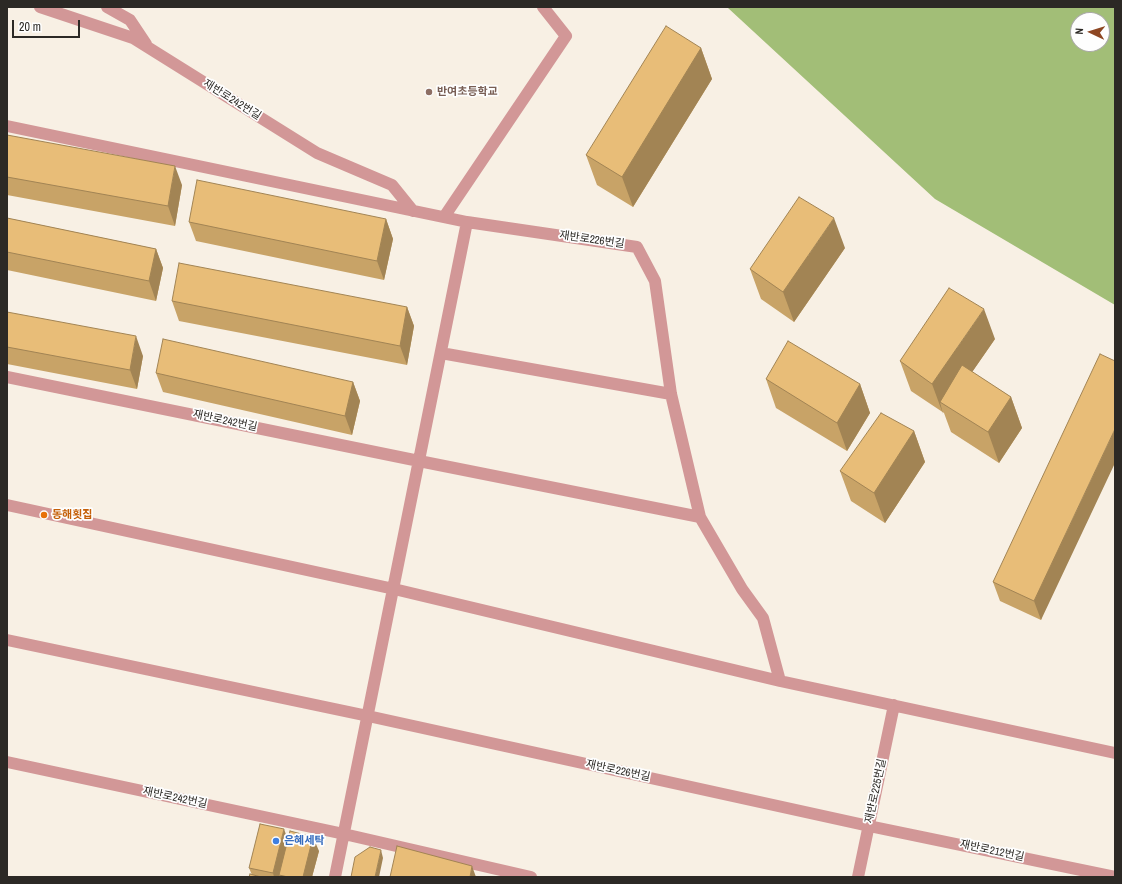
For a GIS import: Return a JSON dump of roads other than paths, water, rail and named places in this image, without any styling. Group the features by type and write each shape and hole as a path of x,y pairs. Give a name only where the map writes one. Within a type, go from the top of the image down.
{"street":[{"name":"재반로242번길","path":"40,7 133,38 317,153 392,185 413,211"},
{"path":"107,7 130,20 148,48"},
{"path":"444,217 566,36 543,7"},
{"path":"7,126 467,222 335,877"},
{"name":"재반로226번길","path":"467,222 637,247 655,281 671,394 700,516 742,589 763,618 780,681"},
{"path":"441,353 671,394"},
{"name":"재반로242번길","path":"7,377 419,461"},
{"path":"419,461 700,516"},
{"path":"7,505 394,588 780,681 1115,753"},
{"path":"7,640 368,716"},
{"name":"재반로225번길","path":"858,877 894,705"},
{"name":"재반로226번길","path":"368,716 868,826"},
{"name":"재반로242번길","path":"7,762 344,834"},
{"name":"재반로212번길","path":"868,826 1115,877"},
{"path":"344,834 531,877"}],"place":[{"name":"반여초등학교","path":"429,92"},
{"name":"동해횟집","path":"44,515"},
{"name":"은혜세탁","path":"276,841"}]}
